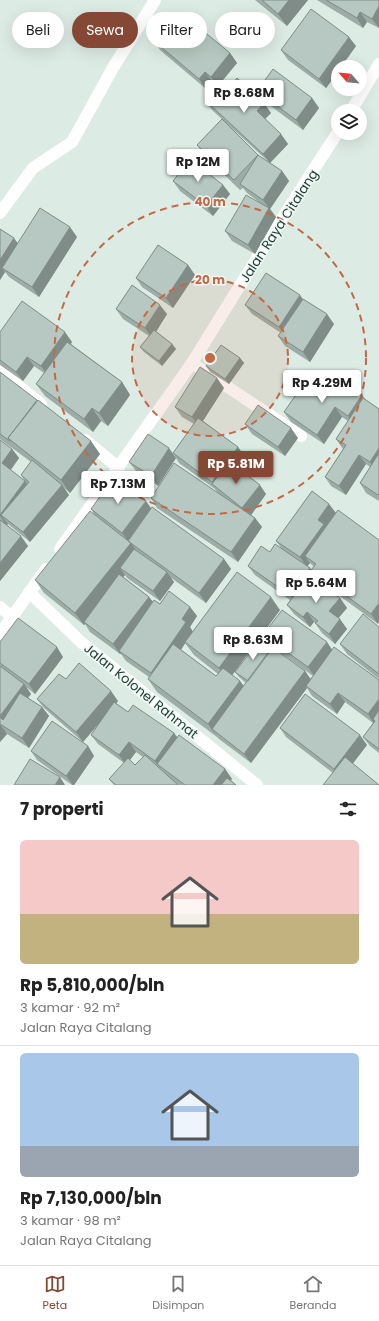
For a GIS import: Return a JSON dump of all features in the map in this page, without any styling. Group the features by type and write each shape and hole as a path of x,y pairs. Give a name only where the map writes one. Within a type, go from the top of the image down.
{"street":[{"path":"0,213 33,168 72,142 114,66 155,0"},
{"path":"355,104 379,64"},
{"name":"Jalan Raya Citalang","path":"0,634 192,363 270,237 333,140"},
{"path":"192,363 301,436"},
{"path":"0,371 48,410"},
{"path":"78,434 119,468"},
{"name":"Jalan Kolonel Rahmat","path":"29,592 81,642 257,785"},
{"path":"0,607 12,617"}],"building":[{"path":"262,0 289,0 278,14"},
{"path":"326,0 379,0 379,6 372,19 360,12 357,18"},
{"path":"311,9 349,37 333,60 331,60 319,79 281,50"},
{"path":"207,34 215,41 215,48 224,48 230,53 211,77 205,72 199,79 162,48 207,48"},
{"path":"273,69 312,98 296,120 257,91"},
{"path":"237,78 264,103 257,111 281,134 263,154 205,100 224,81 230,87"},
{"path":"222,119 258,155 234,180 197,145"},
{"path":"258,155 282,171 263,200 240,184"},
{"path":"190,159 223,185 206,206 173,181"},
{"path":"246,195 269,208 248,245 225,231"},
{"path":"40,208 70,227 32,287 2,268"},
{"path":"0,229 14,238 0,260"},
{"path":"158,245 188,265 166,298 136,278"},
{"path":"266,273 300,295 279,327 245,305"},
{"path":"132,285 160,305 145,328 116,309"},
{"path":"303,299 327,314 303,352 278,336"},
{"path":"22,301 65,332 41,366 27,357 16,372 0,360 0,332"},
{"path":"154,330 172,344 159,361 140,347"},
{"path":"67,342 122,382 99,413 92,408 84,419 36,384"},
{"path":"221,345 240,358 225,379 206,366"},
{"path":"200,367 217,378 192,417 175,407"},
{"path":"0,372 37,400 8,438 10,441 0,434"},
{"path":"333,375 362,395 348,416 335,407 317,435 284,412 302,386 318,397"},
{"path":"363,398 379,409 379,448 370,462 359,455 339,486 325,477 346,445 336,439"},
{"path":"38,400 91,441 61,480 8,438"},
{"path":"258,405 291,428 278,447 245,424"},
{"path":"198,418 238,447 212,482 173,453"},
{"path":"148,434 169,448 151,476 129,462"},
{"path":"0,440 12,449 2,463 25,481 0,515"},
{"path":"379,453 379,494 378,495 360,483"},
{"path":"32,460 62,485 23,532 1,515 29,482 21,475"},
{"path":"229,461 260,485 242,508 212,484"},
{"path":"174,463 255,518 231,552 151,498"},
{"path":"114,477 146,501 122,533 91,509"},
{"path":"312,491 329,504 318,520 324,524 300,557 276,541"},
{"path":"152,507 224,559 199,593 128,541"},
{"path":"338,510 379,540 379,603 371,614 311,570 316,564 305,556"},
{"path":"90,511 131,543 75,613 35,580"},
{"path":"0,520 21,536 0,563"},
{"path":"275,544 310,568 291,596 248,566 261,546 270,552"},
{"path":"134,549 167,572 153,591 120,568"},
{"path":"237,572 271,597 219,668 185,642"},
{"path":"119,574 149,597 113,644 84,622"},
{"path":"310,575 340,598 329,611 340,619 329,634 315,623 318,621 307,612 303,617 287,605"},
{"path":"169,591 190,607 182,619 186,622 151,673 119,651 154,600 160,604"},
{"path":"282,610 327,642 308,667 263,635"},
{"path":"363,614 379,627 379,674 340,644"},
{"path":"18,618 57,647 29,684 0,663 0,642"},
{"path":"259,641 271,650 248,681 235,672"},
{"path":"173,644 216,676 223,668 240,681 208,724 148,679"},
{"path":"272,647 305,671 244,754 212,729"},
{"path":"334,647 379,680 379,699 368,714 338,693 330,704 306,686"},
{"path":"79,663 111,691 76,732 37,699 59,674 66,679"},
{"path":"0,666 24,684 0,716"},
{"path":"20,693 42,707 22,738 0,724 0,717 3,720"},
{"path":"305,694 360,735 334,769 280,728"},
{"path":"114,702 128,712 133,705 174,733 155,761 129,742 119,755 91,735"},
{"path":"379,710 379,749 363,737 375,721 373,719"},
{"path":"52,721 88,746 66,776 31,751"},
{"path":"179,735 225,769 213,785 185,785 157,764"},
{"path":"145,755 178,785 116,785 109,779 128,758 135,765"},
{"path":"345,757 379,785 323,785"},
{"path":"30,759 60,777 55,785 14,785"},
{"path":"227,778 236,785 221,785"}]}
